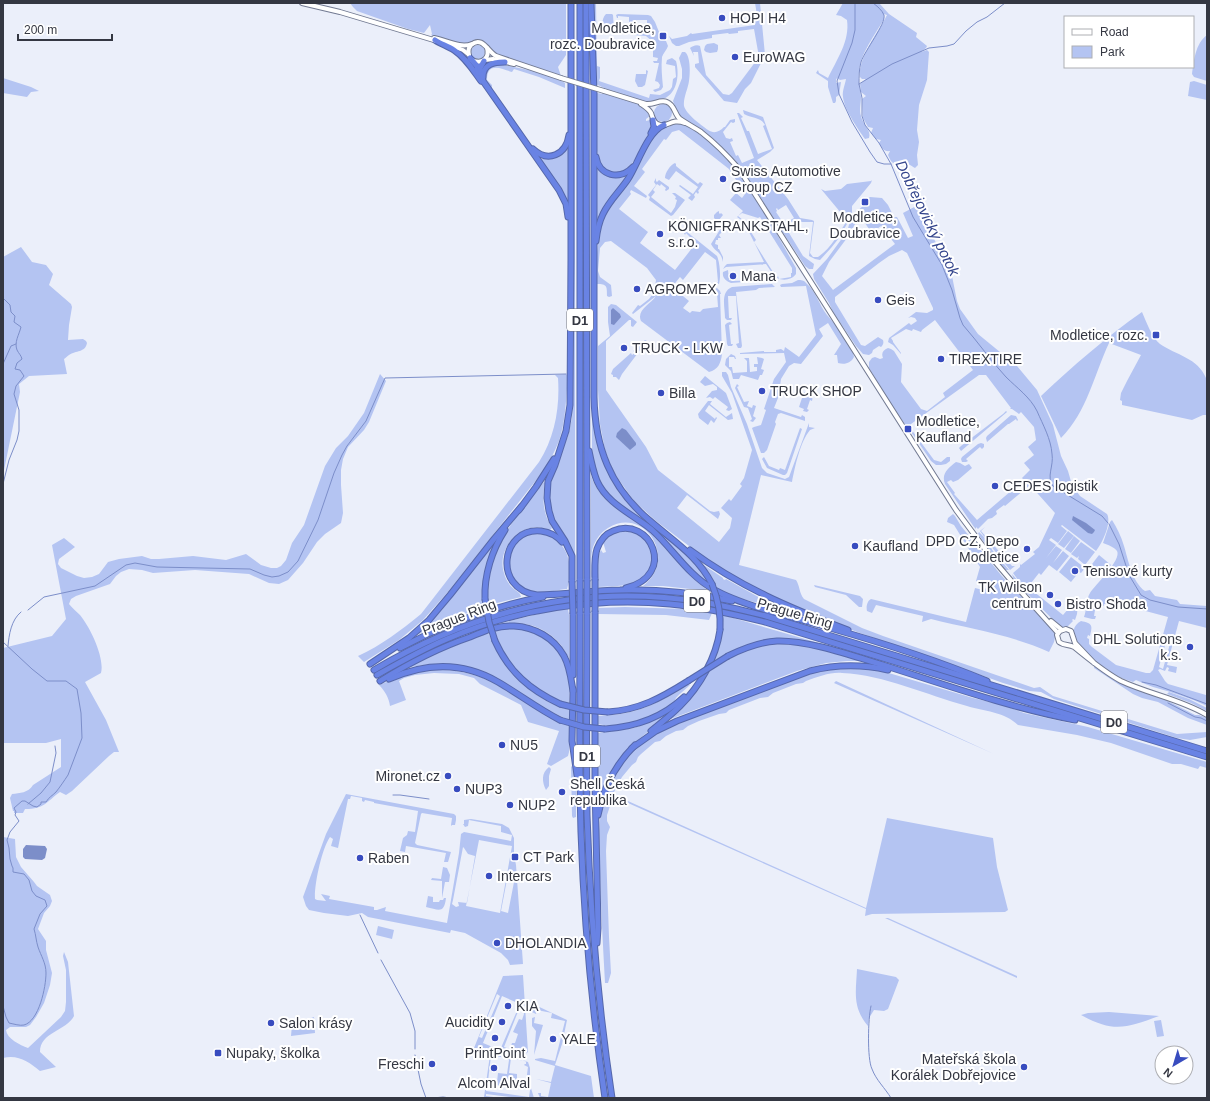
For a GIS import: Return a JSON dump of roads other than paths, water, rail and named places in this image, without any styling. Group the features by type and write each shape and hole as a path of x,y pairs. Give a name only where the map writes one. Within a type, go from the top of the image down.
{"highway":[{"path":"571,3 570,405 564,438 548,481 546,498 548,511 552,521 570,550 572,556 573,746 581,795"},
{"name":"D1","path":"580,3 581,795 584,898 589,965 598,1050 605,1098"},
{"name":"D1","path":"586,3 588,816 591,898 596,962 612,1098"},
{"path":"591,3 594,77 595,411 600,447 607,466 621,490 637,510 684,548 695,558 705,571 717,597 720,616 720,630 714,654 704,675 691,694 679,707 632,748 617,766 607,783 603,795 598,814 596,832"},
{"path":"435,40 452,49 466,61 526,143 563,197 568,212 571,238"},
{"path":"469,56 477,66 481,81"},
{"path":"484,60 480,66 480,71 487,88"},
{"path":"487,88 483,77 485,69 492,63 504,62"},
{"path":"526,143 534,151 541,155 550,156 558,154 563,150 568,139 571,115"},
{"path":"594,268 598,230 603,214 628,179 649,140 654,127 653,120"},
{"path":"649,140 658,129 664,125"},
{"path":"594,133 596,160 605,172 613,175 624,174 631,169 638,159"},
{"path":"564,438 548,470 503,532 494,551 487,576 485,599 488,622 495,641 507,662 518,676 537,692 560,704 584,710 608,712 633,709 646,705 665,695 728,656 756,644 789,641 831,650 1050,715 1101,725"},
{"path":"587,440 592,468 597,481 612,501 652,530 691,571 704,583 720,594 756,607 890,646"},
{"path":"521,507 429,620 409,638 370,664 418,638 465,619 500,607 561,594"},
{"path":"596,962 598,928 595,787 596,551 600,542 610,532 627,528 637,531 646,537 652,546 655,556 653,567 648,577 642,582 619,590"},
{"path":"572,570 568,550 559,538 552,534 539,531 526,533 517,539 510,548 507,558 511,580 518,588 532,594 648,590 701,595 756,607"},
{"path":"663,531 727,575 769,598 823,621 890,646"},
{"name":"Prague Ring","path":"1207,751 766,616 730,607 648,596 601,596 576,598 550,602 492,616 445,633 415,647 376,673 447,638 493,622 577,605 616,602 663,603 729,613 765,622 1207,757"},
{"path":"573,691 566,662 562,652 555,644 547,637 529,628 514,626 482,632 455,642 411,663 381,682 425,667 443,666 461,668 478,673 496,681 560,720 584,727 606,729 646,722 657,716 681,700 693,689 704,675"},
{"name":"D0","path":"890,646 950,666 1022,694"},
{"path":"632,748 666,725 810,671 837,666 863,666 916,675"}],"main road":[{"path":"302,3 340,12 424,36 463,50 476,62 493,59 633,100 650,104 662,101 668,102 673,106 679,117 690,126"},
{"path":"424,36 437,38 462,46 482,43 492,55 541,72"},
{"path":"469,56 469,49 474,43"},
{"path":"484,60 488,54 487,48"},
{"path":"633,100 645,107 651,113"},
{"path":"656,103 652,107 651,113 653,120 658,124 664,125 677,121 690,126 718,146 739,169 956,510 1014,584 1058,633"},
{"path":"670,123 674,118 675,112"},
{"path":"1035,607 1062,630"},
{"path":"1094,664 1076,645 1072,633 1069,630 1062,630 1058,633 1057,638 1059,642 1063,645 1068,644 1074,647 1094,664 1122,681 1190,706 1207,715"},
{"path":"1068,644 1073,637"}],"waterway":[{"path":"855,3 855,30 852,43 837,81 839,94 852,122 877,162 891,164"},
{"path":"859,84 859,70 861,62 879,31 884,19 882,11 873,3"},
{"name":"Dobřejovický potok","path":"1005,3 987,17 977,22 954,44 929,48 892,64 859,84 862,98 862,116 865,125 879,143 891,164 913,217 942,265 963,325 1000,371 1031,401 1037,411 1051,448 1051,483 1053,486 1102,516 1108,523"},
{"path":"3,298 10,305 11,312 15,316 14,322 21,327 17,338 16,347 22,359 17,363 15,369 20,370 24,376 16,386 14,394 19,410 19,431 3,484"},
{"path":"3,364 11,346 16,344"},
{"path":"28,610 44,597 95,586 126,565 135,563 157,567 250,569 272,577 279,576 288,572 298,561 318,520 334,473 342,455 366,421 385,378 566,374"},
{"name":"Dobřejovický potok","path":"1109,524 1119,544 1129,575 1141,595 1150,600 1178,607 1207,609"},
{"path":"8,646 13,623 21,612"},
{"path":"3,642 47,681 66,681 77,689 81,713 82,738 68,775 56,792 46,802 41,802 41,804 37,807 22,801 14,808 16,812 15,815 19,821 10,832 7,840 13,872 24,874 29,880 32,891 36,896 45,900 47,906 40,914 34,929 38,947 45,966 46,979 41,1003 34,1017 29,1022 24,1025 9,1023 3,1006"},
{"path":"1142,682 1156,685 1207,704"},
{"path":"1168,703 1195,717 1207,721"},
{"path":"28,804 41,793 50,782 56,753 55,746"},
{"path":"393,795 429,799"},
{"path":"360,915 378,953"},
{"path":"381,960 410,1013 415,1031 415,1049"},
{"path":"871,1006 868,1038 870,1064 876,1077 891,1098"},
{"path":"415,1055 421,1084 426,1098"},
{"path":"433,1098 450,1098"}],"place":[{"name":"HOPI H4","path":"722,18"},
{"name":"Modletice, rozc. Doubravice","path":"663,36"},
{"name":"EuroWAG","path":"735,57"},
{"name":"Swiss Automotive Group CZ","path":"723,179"},
{"name":"Modletice, Doubravice","path":"865,202"},
{"name":"KÖNIGFRANKSTAHL, s.r.o.","path":"660,234"},
{"name":"Mana","path":"733,276"},
{"name":"AGROMEX","path":"637,289"},
{"name":"Geis","path":"878,300"},
{"name":"Modletice, rozc.","path":"1156,335"},
{"name":"TRUCK - LKW","path":"624,348"},
{"name":"TIREXTIRE","path":"941,359"},
{"name":"TRUCK SHOP","path":"762,391"},
{"name":"Billa","path":"661,393"},
{"name":"Modletice, Kaufland","path":"908,429"},
{"name":"CEDES logistik","path":"995,486"},
{"name":"Kaufland","path":"855,546"},
{"name":"DPD CZ, Depo Modletice","path":"1027,549"},
{"name":"Tenisové kurty","path":"1075,571"},
{"name":"TK Wilson centrum","path":"1050,595"},
{"name":"Bistro Shoda","path":"1058,604"},
{"name":"DHL Solutions k.s.","path":"1190,647"},
{"name":"NU5","path":"502,745"},
{"name":"Mironet.cz","path":"448,776"},
{"name":"NUP3","path":"457,789"},
{"name":"Shell Česká republika","path":"562,792"},
{"name":"NUP2","path":"510,805"},
{"name":"CT Park","path":"515,857"},
{"name":"Raben","path":"360,858"},
{"name":"Intercars","path":"489,876"},
{"name":"DHOLANDIA","path":"497,943"},
{"name":"KIA","path":"508,1006"},
{"name":"Aucidity","path":"502,1022"},
{"name":"Salon krásy","path":"271,1023"},
{"name":"PrintPoint","path":"495,1038"},
{"name":"YALE","path":"553,1039"},
{"name":"Nupaky, školka","path":"218,1053"},
{"name":"Freschi","path":"432,1064"},
{"name":"Mateřská škola Korálek Dobřejovice","path":"1024,1067"},
{"name":"Alcom Alval","path":"494,1068"}]}
